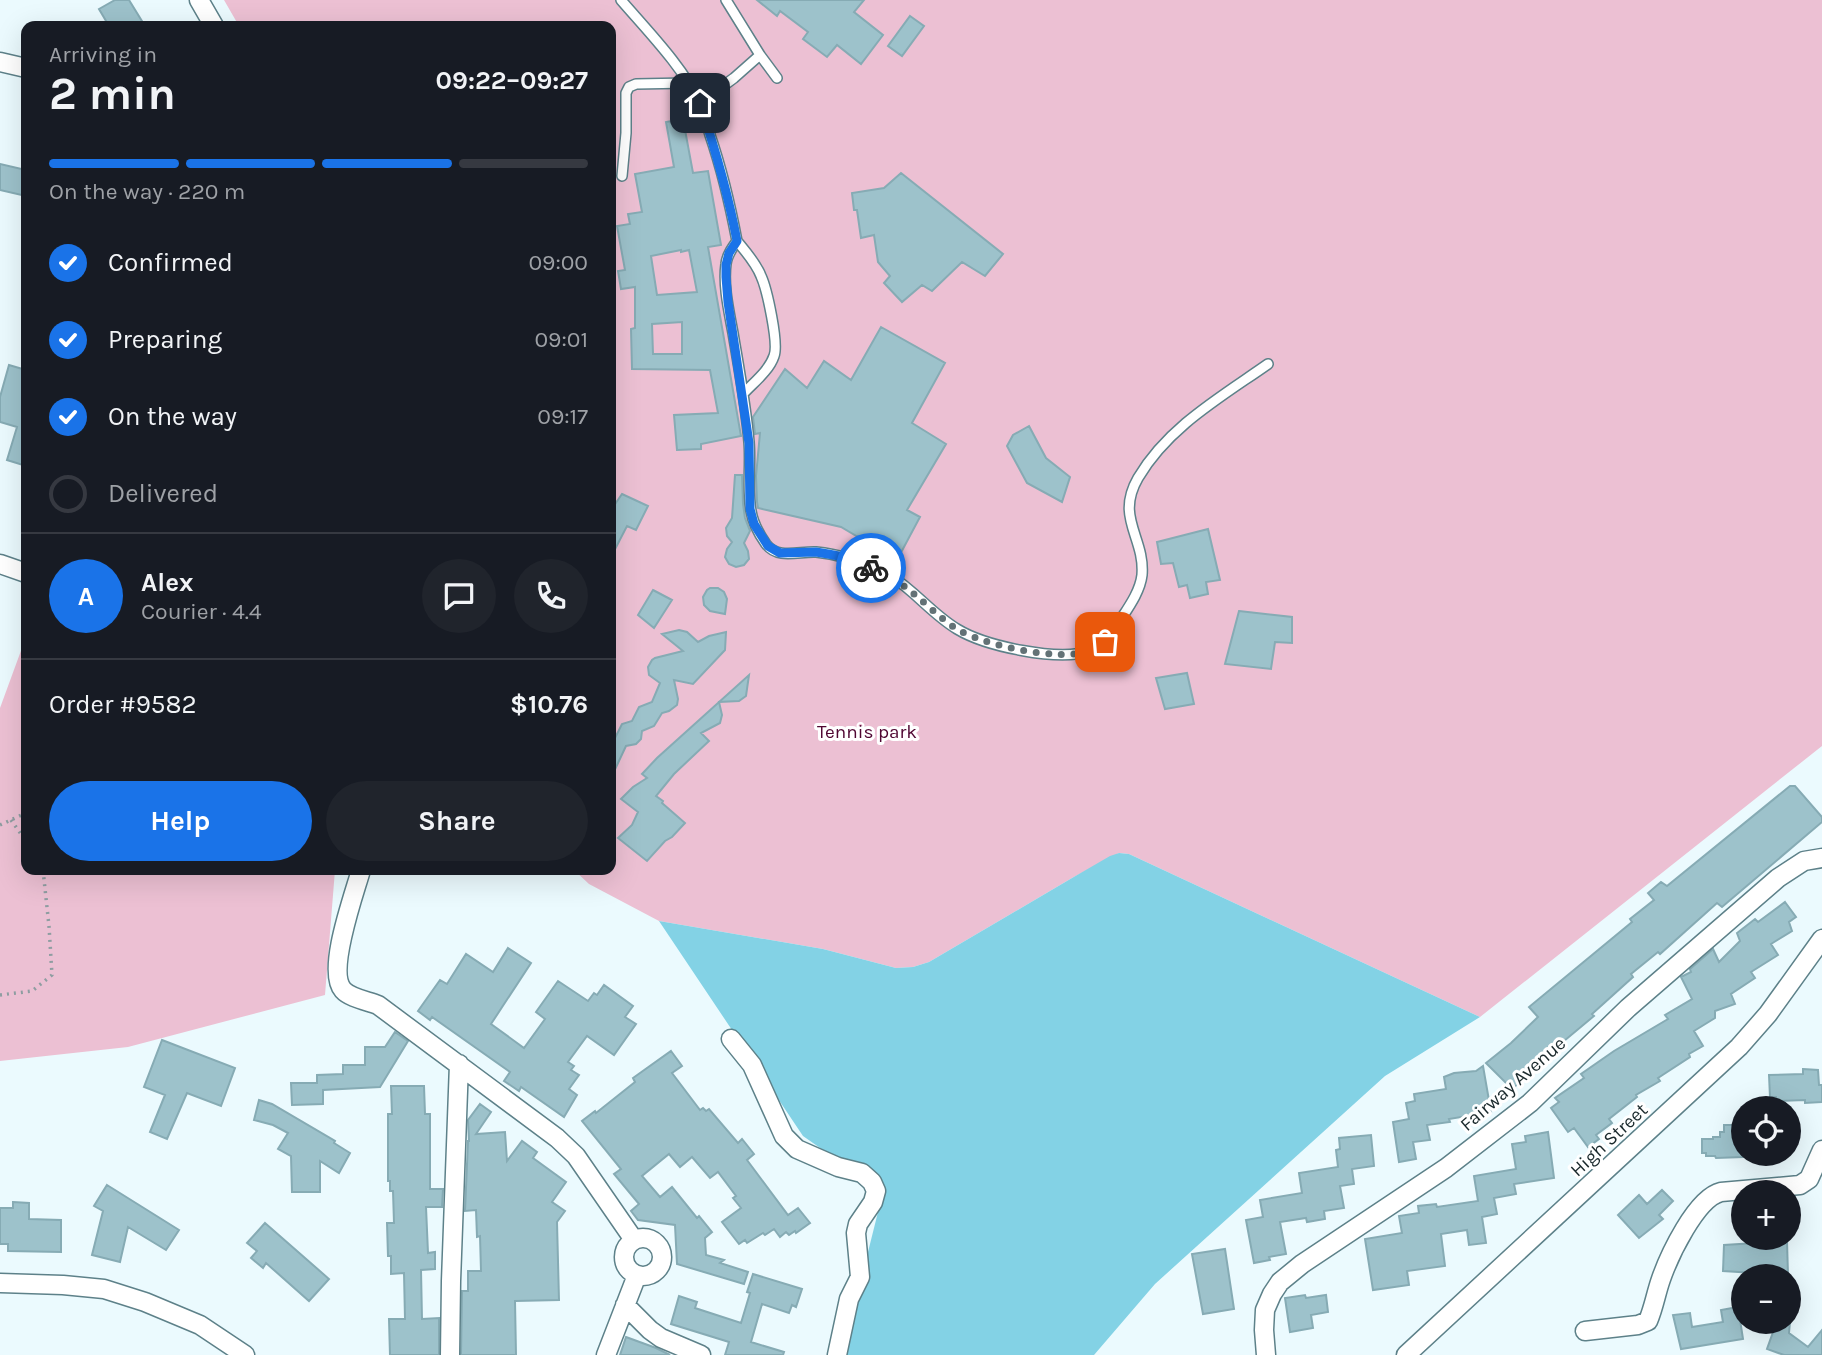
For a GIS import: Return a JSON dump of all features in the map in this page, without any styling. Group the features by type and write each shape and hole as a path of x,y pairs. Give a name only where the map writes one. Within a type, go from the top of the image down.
{"street":[{"path":"199,0 211,21"},
{"path":"0,62 21,67"},
{"path":"0,564 21,571"},
{"path":"0,575 21,572"},
{"name":"Fairway Avenue","path":"1266,1355 1265,1310 1280,1282 1446,1168 1519,1111 1628,1008 1778,878 1804,861 1822,858"},
{"path":"360,875 337,960 338,983 344,992 378,1005 547,1130 576,1156 634,1240"},
{"name":"High Street","path":"1406,1355 1739,1047 1816,961 1822,939"},
{"path":"731,1039 751,1065 784,1136 797,1149 838,1167 862,1173 872,1182 876,1191 856,1233 860,1277 849,1299 837,1355"},
{"path":"450,1355 459,1064"},
{"path":"1585,1331 1638,1325 1647,1321 1661,1278 1674,1250 1697,1209 1711,1195 1800,1185 1809,1179 1822,1150"},
{"path":"634,1240 652,1240 662,1255 659,1267 649,1275 637,1275 625,1261 626,1249 634,1240"},
{"path":"606,1355 637,1275"},
{"path":"0,1283 63,1285 104,1290 134,1298 200,1325 245,1355"},
{"path":"625,1305 661,1338 701,1355"}],"lane":[{"path":"621,0 664,50 700,103 722,170 737,241 761,276 775,351 770,365 743,394"},
{"path":"726,0 777,78"},
{"path":"700,103 760,55"},
{"path":"622,176 626,93 629,87 636,84 688,83"},
{"path":"737,241 729,253 726,277 749,443 750,509 754,524 768,546 780,553 816,552 836,555 889,574 913,592 934,613 959,630 987,641 1048,655 1091,650 1105,642 1131,603 1140,583 1140,552 1128,515 1133,490 1144,469 1157,450 1176,431 1268,364"}],"path":[{"path":"0,825 21,815"},
{"path":"11,820 21,834"},
{"path":"0,995 33,991 52,975 44,875"}],"green space":[{"name":"Tennis park","path":"224,0 1822,0 1822,746 1480,1017 1129,854 1119,853 929,962 913,967 896,968 823,949 659,921 589,884 579,875 616,875 616,21 236,21"},
{"path":"21,651 21,875 335,875 325,995 128,1047 0,1061 0,708"}],"water":[{"path":"1119,853 1129,854 1480,1017 1385,1076 1155,1284 1094,1355 846,1355 883,1192 803,1136 659,921 823,949 896,968 913,967 929,962"}],"building":[{"path":"115,0 129,0 142,21 106,21 99,9"},
{"path":"757,0 864,0 854,12 883,35 861,64 837,45 827,57 803,39 808,32 780,11 777,16"},
{"path":"910,16 924,26 902,56 888,46"},
{"path":"683,119 693,173 708,171 721,245 708,247 741,436 701,444 701,449 677,450 674,415 718,413 710,370 632,369 631,329 635,328 635,287 621,289 618,271 625,270 617,226 630,224 628,214 642,212 635,174 674,167 666,122","holes":["689,250 697,292 657,295 651,256","682,322 682,354 653,354 652,324"]},
{"path":"0,164 21,169 21,195 0,190"},
{"path":"901,173 1003,254 985,276 962,262 932,291 922,285 902,302 884,283 890,276 878,262 874,235 861,238 852,193 884,188"},
{"path":"881,327 945,363 912,423 946,444 907,510 920,517 897,560 841,527 758,508 757,502 756,476 760,433 755,434 753,417 785,369 807,388 824,361 851,380"},
{"path":"9,365 21,369 21,464 7,460 17,427 0,422 0,397"},
{"path":"1029,426 1046,458 1070,477 1062,502 1027,483 1007,446 1013,435"},
{"path":"735,475 742,475 745,518 750,531 744,543 749,559 744,565 736,567 729,564 725,557 732,542 727,536 726,528 732,518"},
{"path":"622,494 648,506 636,530 627,526 616,547 616,503"},
{"path":"1208,529 1220,580 1206,582 1208,594 1190,598 1187,585 1179,587 1173,563 1161,564 1157,542"},
{"path":"710,588 718,588 724,592 727,599 725,614 710,611 704,605 703,597"},
{"path":"653,590 672,600 654,628 638,615"},
{"path":"1239,611 1292,617 1292,643 1275,642 1271,669 1225,664"},
{"path":"679,630 687,632 698,642 726,632 725,650 693,684 674,680 677,705 662,713 654,726 642,731 641,739 636,744 626,746 616,767 616,736 622,724 632,721 639,707 652,702 660,683 649,675 648,667 652,660 683,651 662,634"},
{"path":"1187,673 1194,704 1165,709 1156,678"},
{"path":"749,675 746,696 739,701 719,702"},
{"path":"719,702 722,715 720,723 701,733 709,741 674,774 656,796 685,823 647,861 618,838 632,825 638,812 621,799 647,778 642,774 657,758"},
{"path":"1790,786 1795,786 1822,817 1822,822 1722,907 1717,903 1660,954 1658,952 1631,974 1633,977 1592,1014 1594,1016 1512,1089 1486,1063 1538,1017 1529,1007 1632,922 1630,919 1654,900 1648,893 1661,882 1667,886"},
{"path":"1785,902 1796,917 1789,922 1792,931 1771,944 1778,955 1751,972 1755,978 1731,994 1735,1004 1715,1011 1715,1018 1694,1031 1703,1046 1658,1078 1660,1081 1636,1095 1637,1097 1609,1119 1612,1123 1596,1135 1599,1139 1588,1147 1574,1128 1568,1132 1551,1108 1559,1102 1555,1098 1584,1078 1581,1074 1668,1019 1665,1015 1692,999 1681,977 1691,972 1690,969 1713,949 1719,962 1740,941 1737,933 1755,919 1758,922"},
{"path":"508,948 531,963 491,1024 524,1048 545,1019 536,1012 558,981 588,1001 594,993 597,995 604,985 633,1006 625,1017 636,1024 614,1055 587,1036 568,1062 574,1066 571,1070 579,1075 569,1089 577,1095 564,1117 521,1087 519,1091 504,1081 510,1072 432,1017 430,1020 418,1011 440,980 447,984 466,954 493,972"},
{"path":"395,1032 408,1041 380,1087 323,1090 323,1104 292,1105 291,1083 317,1083 317,1075 343,1074 343,1065 365,1065 365,1047 385,1047"},
{"path":"162,1040 235,1068 221,1106 187,1093 167,1139 150,1132 165,1095 144,1087"},
{"path":"671,1051 682,1066 672,1073 700,1110 709,1109 738,1143 742,1139 754,1154 747,1160 788,1215 798,1208 810,1223 796,1233 795,1231 789,1235 786,1232 780,1237 774,1229 747,1243 745,1240 739,1244 722,1222 741,1208 733,1198 736,1196 718,1172 710,1178 692,1157 680,1167 669,1154 642,1176 660,1197 672,1187 712,1232 705,1238 706,1255 724,1260 720,1263 748,1272 744,1284 677,1264 675,1225 638,1220 631,1211 639,1204 614,1174 621,1169 582,1121 595,1111 596,1113 635,1082 633,1078"},
{"path":"1483,1066 1491,1112 1427,1125 1430,1140 1413,1142 1416,1159 1399,1162 1393,1122 1409,1119 1406,1103 1415,1101 1414,1094 1446,1089 1444,1077 1476,1071"},
{"path":"1803,1069 1818,1070 1819,1085 1822,1085 1822,1102 1805,1103 1801,1096 1770,1096 1769,1075 1803,1074"},
{"path":"391,1086 424,1086 425,1114 430,1114 430,1189 443,1189 442,1207 426,1207 428,1253 435,1252 435,1269 421,1270 422,1319 439,1318 439,1355 390,1355 389,1319 405,1319 404,1273 391,1274 391,1256 388,1256 387,1223 394,1223 393,1191 390,1191 388,1181 388,1114 392,1114"},
{"path":"259,1100 272,1104 335,1141 334,1143 350,1153 339,1173 320,1161 320,1192 292,1192 291,1156 278,1149 288,1133 273,1125 254,1120"},
{"path":"480,1104 491,1112 476,1134 505,1132 507,1161 522,1141 537,1152 533,1158 566,1182 552,1202 565,1211 557,1222 559,1300 515,1301 516,1355 461,1355 462,1291 468,1291 468,1271 481,1271 476,1210 465,1211 468,1120"},
{"path":"1724,1125 1731,1125 1731,1157 1716,1158 1702,1153 1702,1139 1720,1137 1720,1132 1724,1132"},
{"path":"1548,1132 1554,1178 1514,1184 1516,1194 1494,1198 1497,1214 1482,1217 1486,1243 1469,1245 1467,1230 1441,1234 1445,1266 1407,1271 1409,1285 1373,1290 1365,1239 1402,1233 1399,1216 1419,1213 1418,1206 1436,1204 1437,1207 1478,1201 1474,1176 1516,1169 1512,1144 1526,1142 1525,1136"},
{"path":"1371,1135 1374,1166 1352,1169 1354,1184 1340,1186 1344,1208 1324,1211 1325,1219 1307,1222 1306,1218 1280,1222 1286,1254 1254,1263 1246,1220 1263,1217 1260,1200 1302,1193 1299,1173 1338,1167 1336,1150 1340,1149 1339,1138"},
{"path":"107,1185 179,1230 166,1250 128,1227 120,1262 92,1255 103,1211 94,1206"},
{"path":"1662,1190 1673,1201 1659,1215 1663,1219 1639,1238 1618,1215 1639,1195 1647,1204"},
{"path":"13,1202 29,1203 29,1219 61,1220 61,1252 8,1251 8,1244 0,1244 0,1208 13,1208"},
{"path":"265,1223 329,1279 309,1301 266,1263 263,1268 251,1258 257,1251 247,1243"},
{"path":"1724,1245 1731,1245 1731,1250 1787,1250 1788,1264 1731,1264 1731,1271 1723,1271"},
{"path":"1225,1249 1234,1309 1203,1314 1192,1254"},
{"path":"753,1274 802,1289 796,1307 792,1305 789,1313 762,1304 751,1342 784,1352 783,1355 725,1355 729,1342 671,1324 679,1296 697,1302 695,1308 741,1323"},
{"path":"1305,1295 1306,1298 1326,1295 1328,1312 1311,1315 1313,1328 1290,1332 1285,1298"},
{"path":"1731,1308 1731,1334 1742,1334 1743,1339 1681,1349 1673,1315 1690,1313 1692,1327 1723,1322 1721,1310"},
{"path":"1822,1330 1822,1355 1784,1355 1767,1349 1772,1334 1790,1334 1808,1347"},
{"path":"626,1337 656,1348 670,1355 620,1355"}],"way so far":[{"path":"871,568 889,574 913,592 934,613 959,630 987,641 1048,655 1091,650 1105,642"}],"route":[{"path":"700,103 722,170 737,241 729,253 726,277 749,443 750,509 754,524 768,546 780,553 816,552 844,557 871,568"}]}
